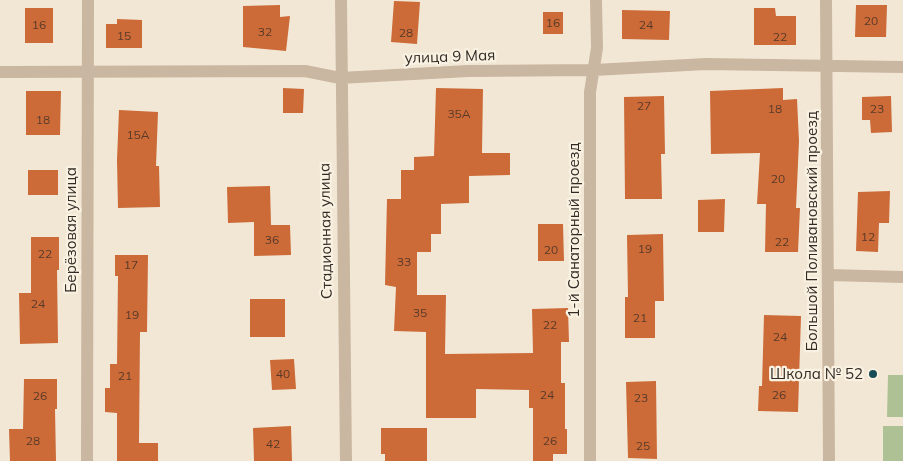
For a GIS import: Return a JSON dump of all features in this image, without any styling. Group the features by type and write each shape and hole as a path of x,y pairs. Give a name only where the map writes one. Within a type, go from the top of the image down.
{"street":[{"name":"Берёзовая улица","path":"87,461 88,0"},
{"name":"Стадионная улица","path":"340,0 346,461"},
{"name":"1-й Санаторный проезд","path":"590,461 590,92 597,48 596,0"},
{"name":"Большой Поливановский проезд","path":"826,0 829,461"},
{"name":"улица 9 Мая","path":"0,72 305,71 340,78 468,71 594,70 706,64 903,67"},
{"path":"828,275 903,276"}],"green space":[{"path":"888,375 903,375 903,417 887,417"},
{"path":"883,426 903,426 903,461 883,461"}],"building":[{"path":"394,1 420,2 417,44 391,42"},
{"path":"280,5 280,17 290,16 286,51 243,47 243,6"},
{"path":"856,5 887,5 886,37 855,37"},
{"path":"25,8 53,8 53,43 25,43"},
{"path":"754,8 775,8 776,16 796,16 796,45 754,45"},
{"path":"622,10 670,11 669,40 622,39"},
{"path":"543,12 563,12 563,34 543,34"},
{"path":"117,19 142,20 142,48 106,48 106,24 117,24"},
{"path":"283,88 304,89 303,113 283,113"},
{"path":"436,88 483,89 482,153 510,153 510,175 469,176 469,203 441,204 441,234 431,234 431,252 417,252 417,295 446,295 445,354 533,353 532,309 568,308 569,342 561,342 561,383 565,383 567,454 553,454 553,461 533,461 533,408 529,408 529,390 476,389 476,418 426,418 426,332 394,331 396,287 385,285 387,199 401,199 401,170 414,170 414,157 434,156"},
{"path":"783,88 783,100 797,99 799,141 796,208 800,208 798,252 765,252 766,204 757,204 760,153 711,154 710,91"},
{"path":"26,91 61,91 60,135 26,135"},
{"path":"664,96 665,154 661,154 662,199 625,199 624,97"},
{"path":"891,96 892,132 871,133 870,120 862,120 862,97"},
{"path":"119,110 158,112 156,166 159,166 160,207 118,208"},
{"path":"28,170 58,170 58,195 28,195"},
{"path":"270,186 271,225 290,225 291,255 254,256 254,222 228,223 227,187"},
{"path":"890,191 889,223 879,223 878,252 856,251 858,192"},
{"path":"725,199 724,232 698,232 698,200"},
{"path":"538,224 563,224 564,261 538,261"},
{"path":"663,234 664,301 655,301 655,338 625,338 625,297 628,297 627,235"},
{"path":"31,237 59,237 59,270 57,270 58,343 20,344 19,293 31,293"},
{"path":"115,255 148,255 147,332 140,332 139,443 158,443 158,461 117,461 117,413 105,412 105,388 110,388 110,364 117,364 118,276 115,276"},
{"path":"250,299 285,299 285,337 250,337"},
{"path":"764,315 801,316 798,412 758,411 759,386 762,386"},
{"path":"294,359 296,389 272,390 270,360"},
{"path":"24,379 57,379 57,409 55,409 56,461 10,461 9,429 23,429"},
{"path":"656,381 657,459 628,458 626,382"},
{"path":"291,426 292,461 254,461 253,428"},
{"path":"381,428 427,428 427,461 385,461 385,454 381,454"}],"place":[{"name":"Школа № 52","path":"873,374"}]}
